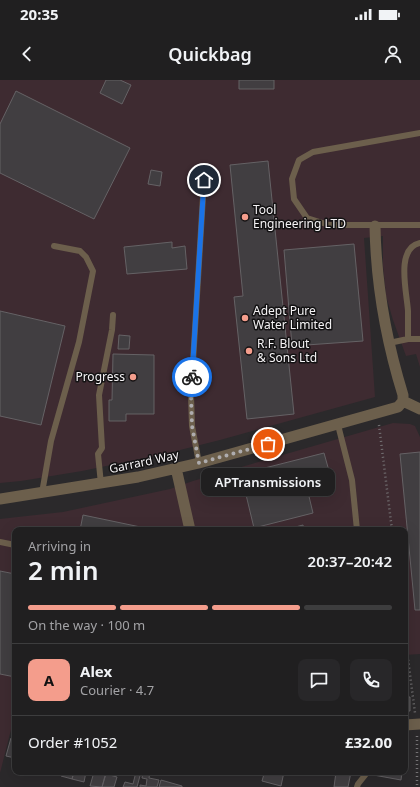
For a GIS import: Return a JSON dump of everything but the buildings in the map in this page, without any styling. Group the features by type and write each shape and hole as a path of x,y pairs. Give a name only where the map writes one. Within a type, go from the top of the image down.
{"street":[{"path":"375,226 377,270 382,306 389,343 403,395 403,401 420,410"},
{"name":"Garrard Way","path":"0,499 101,484 199,463 393,409 398,407 403,401"},
{"path":"176,468 189,527"},
{"path":"408,724 420,724"}],"lane":[{"path":"420,133 313,152 299,160 292,179 294,199 307,218 328,225 420,225"},
{"path":"199,463 192,426 191,395 204,180"},
{"path":"408,339 408,311 404,269 405,261 411,248 420,243"},
{"path":"42,493 51,441 79,342 93,271 86,257 80,252 54,246"},
{"path":"101,484 98,454 102,448 99,395 112,330 113,315"},
{"path":"389,343 408,339 420,339"},
{"path":"338,425 352,480 357,527"},
{"path":"0,542 12,544"},
{"path":"358,787 358,784 365,775"}],"path":[{"path":"379,425 392,527"}],"shaded area":[{"path":"0,80 420,80 420,367 416,354 406,356 386,296 383,266 383,236 364,238 375,397 164,454 82,471 0,483"},
{"path":"393,423 410,424 415,426 420,437 420,654 408,655 408,527 12,527 12,726 0,773 0,519 63,512 170,489"}],"way so far":[{"path":"192,377 192,426 199,463 268,444"}],"place":[{"name":"Tool Engineering LTD","path":"245,217"},
{"name":"Adept Pure Water Limited","path":"245,318"},
{"name":"R.F. Blout & Sons Ltd","path":"249,351"},
{"name":"Progress","path":"133,377"},
{"name":"APTransmissions","path":"268,444"}],"route":[{"path":"192,377 204,180"}]}
